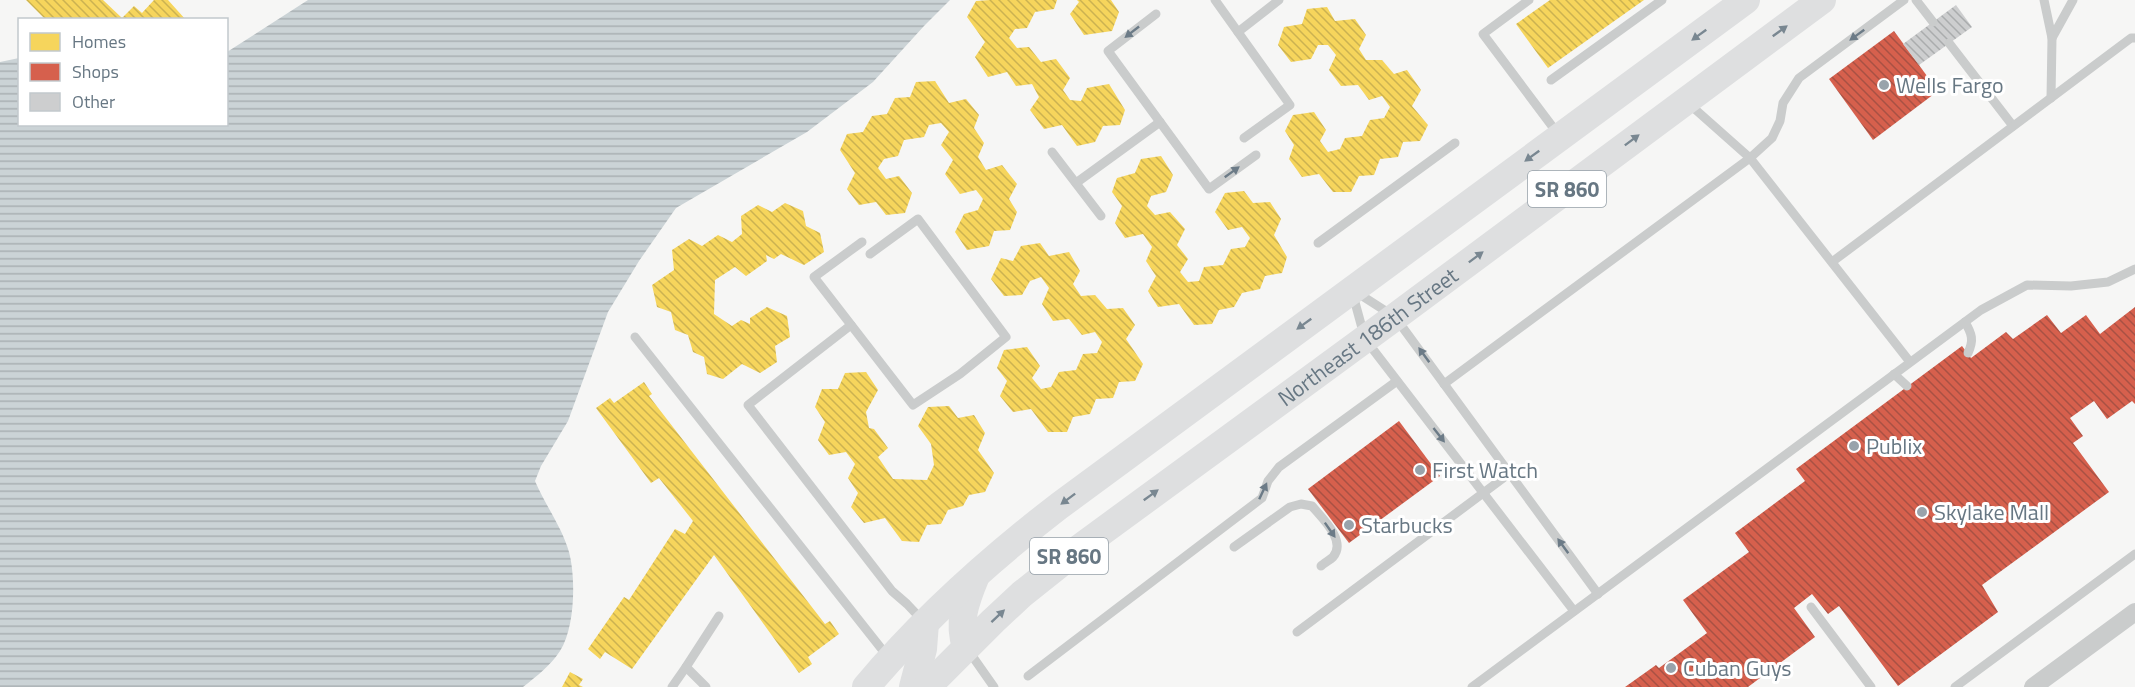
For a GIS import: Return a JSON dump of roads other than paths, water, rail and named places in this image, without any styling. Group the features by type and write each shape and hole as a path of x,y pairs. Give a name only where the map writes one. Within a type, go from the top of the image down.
{"main road":[{"name":"Northeast 186th Street","path":"866,687 889,659 925,623 1029,529 1746,0"},
{"name":"Northeast 186th Street","path":"927,687 1022,594 1081,547 1822,0"},
{"path":"966,647 962,620 977,574"},
{"path":"914,687 922,656 925,623"}],"street":[{"path":"2033,687 2135,612"}],"lane":[{"path":"1215,0 1290,105 1244,138"},
{"path":"1238,32 1279,0"},
{"path":"1529,0 1483,34 1560,136"},
{"path":"1551,80 1662,0"},
{"path":"1444,384 1750,158 1772,138 1780,121 1783,103 1799,78 1904,0"},
{"path":"1916,0 1933,22"},
{"path":"2044,0 2052,38 2051,98"},
{"path":"2052,38 2073,0"},
{"path":"1156,14 1108,51 1209,189 1256,155"},
{"path":"1832,262 2131,38 2135,38"},
{"path":"1949,43 2013,126"},
{"path":"1685,101 1750,158 1910,363"},
{"path":"1076,183 1160,122"},
{"path":"1318,243 1455,143"},
{"path":"1052,152 1101,216"},
{"path":"862,242 814,277 913,405 960,374 1006,338 918,219 870,254"},
{"path":"1472,687 1988,306 2027,285 2071,286 2108,282 2135,269"},
{"path":"1351,290 1395,317 1598,594"},
{"path":"1351,290 1365,339 1574,611"},
{"path":"1965,322 1972,334 1973,344 1968,353"},
{"path":"851,325 748,405 892,591 925,623"},
{"path":"635,337 889,659"},
{"path":"1894,374 1907,386"},
{"path":"1028,676 1262,498 1268,481 1279,467 1397,381"},
{"path":"1297,632 1510,473"},
{"path":"1234,547 1290,507 1300,504 1312,506 1336,537 1337,546 1334,556 1321,566"},
{"path":"1955,687 2135,554"},
{"path":"1811,607 1871,687"},
{"path":"672,687 719,616"},
{"path":"966,647 994,687"},
{"path":"686,667 706,687"}],"place":[{"name":"Wells Fargo","path":"1884,85"},
{"name":"Publix","path":"1854,446"},
{"name":"First Watch","path":"1420,470"},
{"name":"Skylake Mall","path":"1922,512"},
{"name":"Starbucks","path":"1349,525"},
{"name":"Cuban Guys","path":"1671,668"}]}
